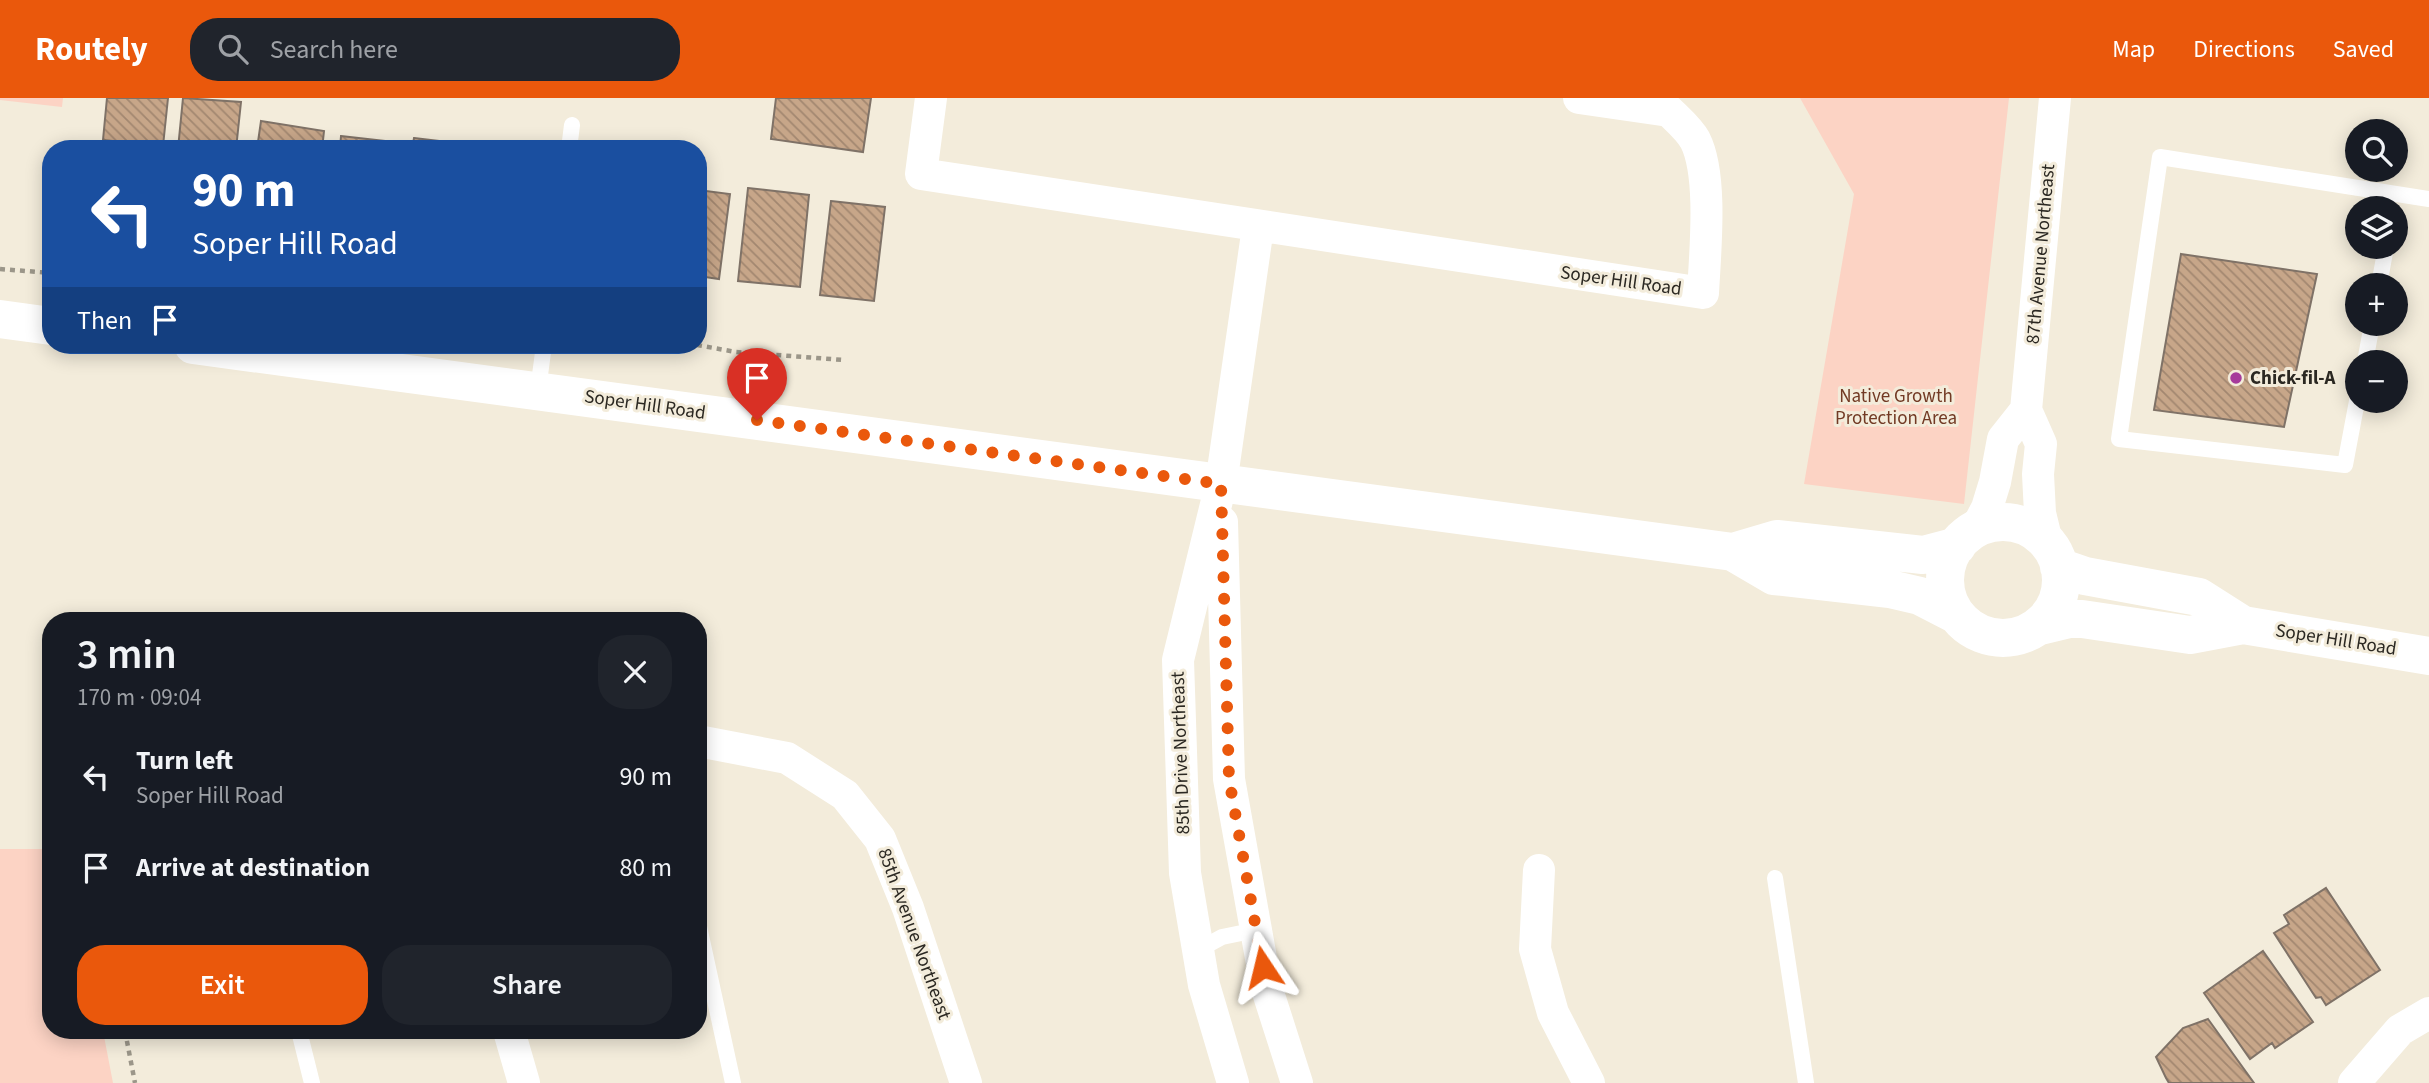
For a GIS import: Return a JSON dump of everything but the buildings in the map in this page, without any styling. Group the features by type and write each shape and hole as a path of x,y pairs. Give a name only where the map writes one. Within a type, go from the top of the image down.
{"street":[{"name":"Soper Hill Road","path":"931,98 921,174 1703,293 1706,234 1704,176 1695,139 1669,111 1579,98"},
{"name":"87th Avenue Northeast","path":"2026,410 2056,98"},
{"path":"1258,227 1221,484 1229,779 1266,986 1297,1083"},
{"path":"0,319 42,325"},
{"name":"Soper Hill Road","path":"262,354 1733,552"},
{"path":"1955,614 1947,596 1945,576 1949,557 1987,508 2003,439 2026,410 2041,444 2038,474 2040,513 2061,576 2060,594 2052,612 2040,626"},
{"name":"85th Drive Northeast","path":"1221,484 1178,660 1185,873 1204,985 1233,1083"},
{"path":"1733,552 1777,538 1923,555 1995,523 2015,523 2033,530 2053,554 2085,576 2199,597 2243,625"},
{"path":"1733,552 1774,576 1890,589 1920,596 1955,614 1970,628 1987,636 2005,639 2024,635 2040,626 2082,619 2190,635 2243,625"},
{"name":"Soper Hill Road","path":"2243,625 2429,656"},
{"name":"85th Avenue Northeast","path":"707,743 787,758 845,795 880,839 908,908 966,1083"},
{"path":"1539,870 1535,949 1553,1013 1589,1083"},
{"path":"2354,1083 2400,1030 2429,1013"},
{"path":"511,1039 524,1083"}],"lane":[{"path":"570,140 572,125"},
{"path":"2355,413 2345,465 2119,439 2160,157 2364,196"},
{"path":"2408,201 2429,199"},
{"path":"538,390 543,354"},
{"path":"1774,878 1807,1083"},
{"path":"1198,950 1222,937 1256,930"},
{"path":"707,963 733,1083"},
{"path":"301,1039 312,1083"}],"path":[{"path":"0,269 42,272"},
{"path":"707,347 736,352 844,359"},
{"path":"127,1039 135,1083"}],"green space":[{"path":"0,98 63,98 62,107"},
{"name":"Native Growth Protection Area","path":"1800,98 2009,98 1964,504 1804,484 1854,194"},
{"path":"0,849 42,849 42,1039 105,1039 113,1083 0,1083"}],"place":[{"name":"Chick-fil-A","path":"2236,378"}],"route":[{"path":"757,420 1221,484 1229,779 1263,967"}]}
